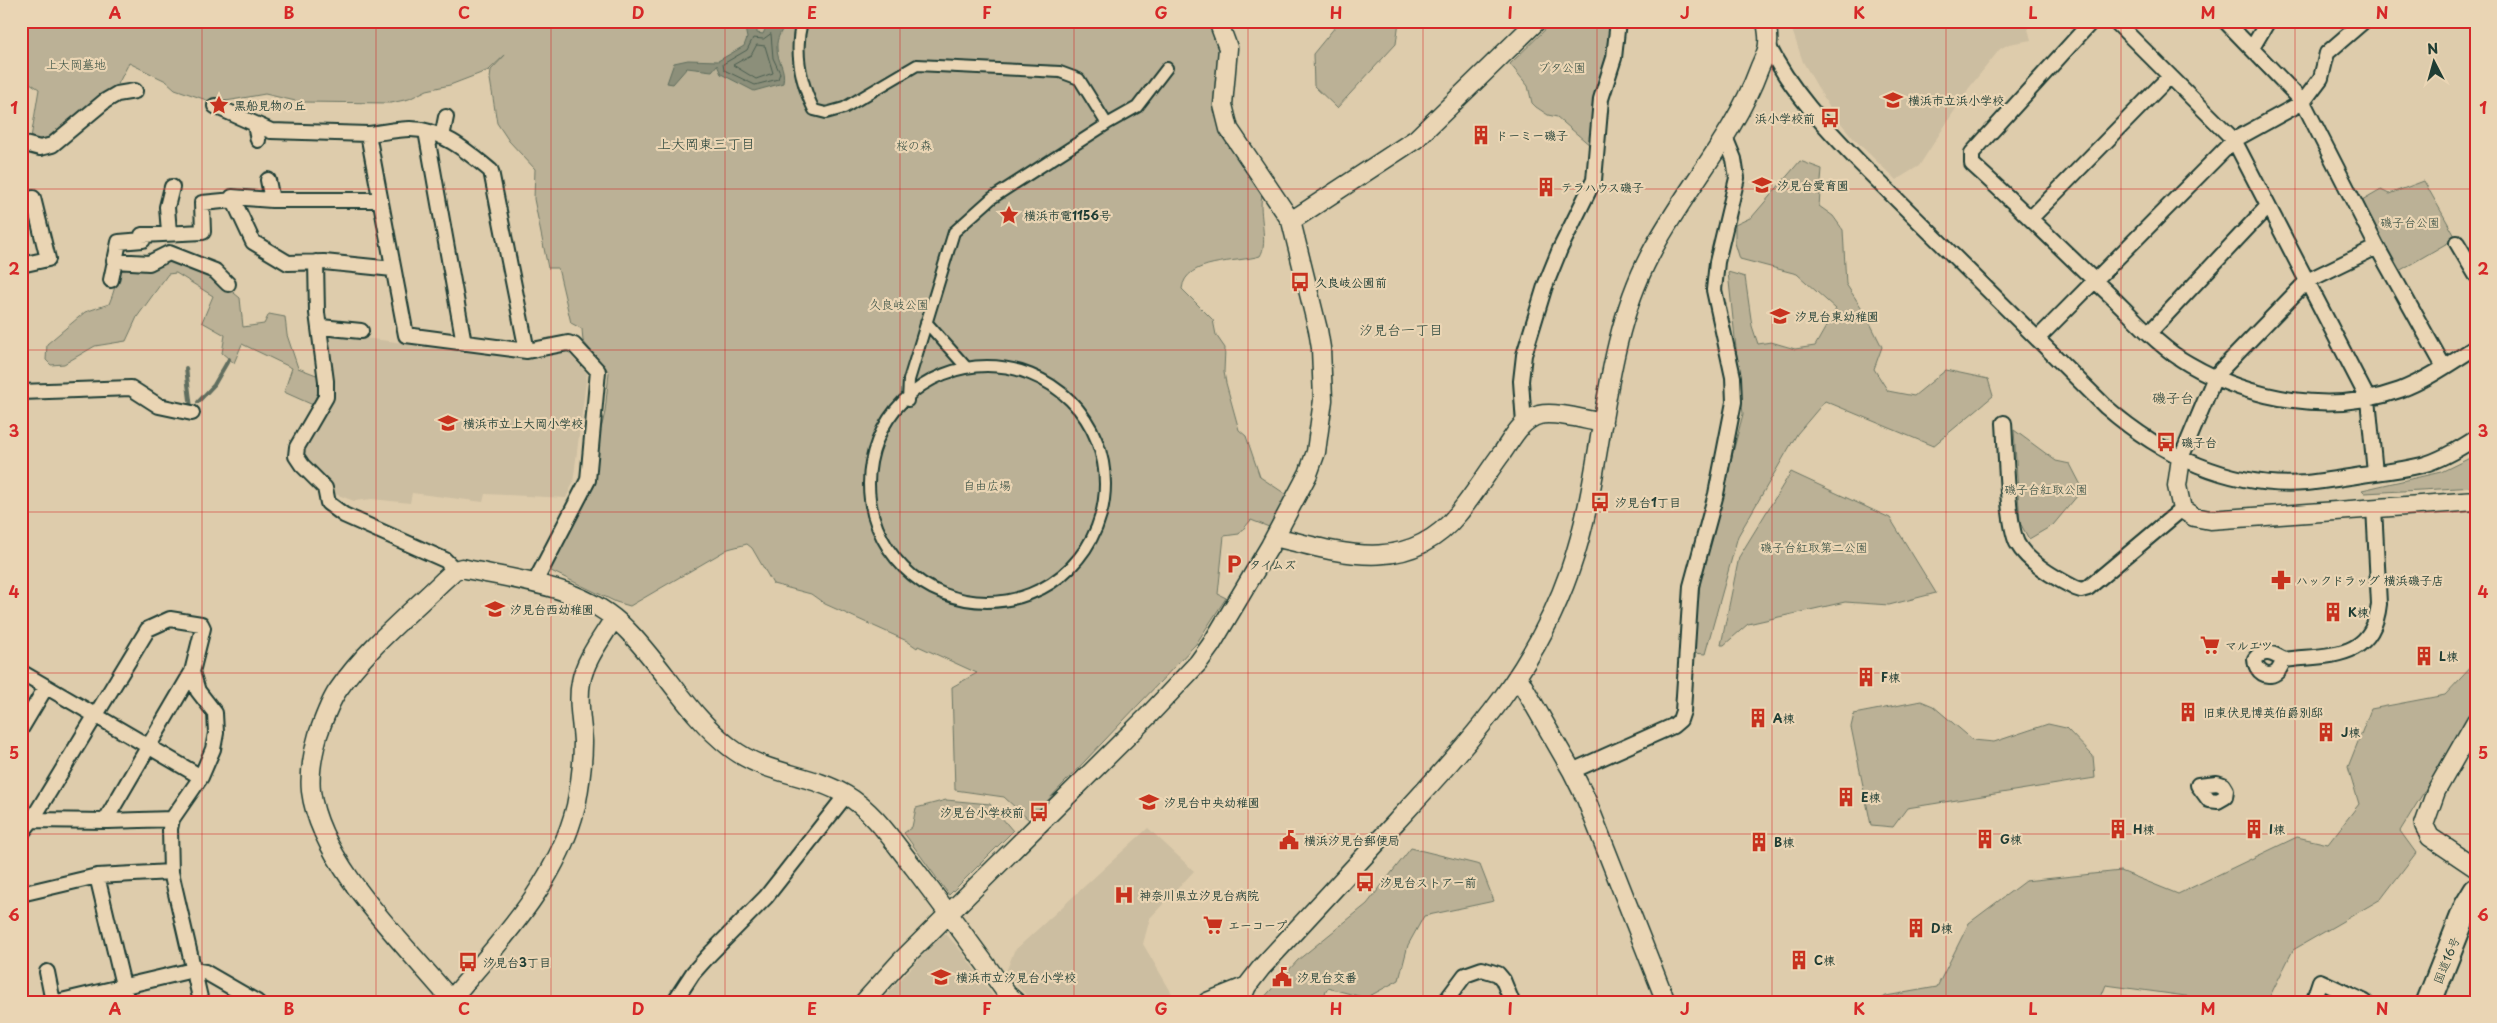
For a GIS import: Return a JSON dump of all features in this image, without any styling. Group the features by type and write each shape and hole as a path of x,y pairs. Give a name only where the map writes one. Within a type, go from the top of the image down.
{"highway":[{"name":"国道16号","path":"2429,1002 2467,906 2476,891"},
{"name":"国道16号","path":"2445,1002 2476,924"}],"street":[{"path":"802,21 797,40 797,59 814,110 826,113 844,108 917,65 1060,72 1079,79 1107,124"},
{"path":"864,1002 900,962 1198,663 1211,645 1275,537 1308,474 1316,452 1323,400 1322,357 1318,330 1291,221 1229,129 1223,105 1228,48 1218,21"},
{"path":"1291,221 1416,139 1537,21"},
{"path":"1524,424 1521,381 1524,356 1552,267 1594,180 1601,100 1614,58 1618,21"},
{"path":"1766,21 1768,45 1783,72 1837,139 2127,425 2181,458 2226,476 2259,482 2305,483 2423,465 2476,438"},
{"path":"2092,21 1972,153 1972,164 2031,218 2149,333 2188,364 2215,377 2255,392 2288,400 2368,399 2402,389 2444,367 2476,347"},
{"path":"2115,21 2234,140 2368,399 2375,473"},
{"path":"2225,21 2303,102 2377,247 2444,367"},
{"path":"2252,48 2268,21"},
{"path":"2038,338 2234,140 2303,102 2321,78 2327,53 2364,21"},
{"path":"1207,1002 1244,994 1261,968 1472,740 1518,676 1545,629 1570,570 1588,510 1617,352 1631,300 1646,264 1725,137 1753,85 1768,45"},
{"path":"908,401 910,380 954,232 992,198 1107,124 1137,107 1167,68"},
{"path":"2031,218 2170,76"},
{"path":"21,143 40,148 52,145 105,101 117,94 135,91"},
{"path":"215,106 271,131 368,134 410,129 426,131 452,141 491,171 527,351"},
{"path":"442,137 446,117"},
{"path":"255,125 258,140"},
{"path":"426,131 464,343"},
{"path":"368,134 378,200 406,335 527,351 568,343 574,345 598,371 588,480 534,584"},
{"path":"1572,771 1673,726 1680,720 1683,711 1691,586 1716,494 1734,402 1733,377 1714,290 1716,262 1736,178 1734,158 1725,137"},
{"path":"268,180 272,200"},
{"path":"169,232 167,207 172,187"},
{"path":"378,200 272,200 232,196 254,242 288,263 316,262 393,268"},
{"path":"21,200 33,198 48,259 21,265"},
{"path":"111,280 119,242 143,240 142,235 169,232 203,232 202,202 234,200"},
{"path":"2149,333 2267,207"},
{"path":"2456,243 2476,275"},
{"path":"2377,247 2308,281 2215,377 2181,458 2177,486 2182,509 2194,517 2210,520 2476,501"},
{"path":"114,261 149,262 169,253 215,271 228,284"},
{"path":"316,262 315,290 321,327 326,397 297,447 296,456 302,465 325,488 328,503 344,515 445,560 455,570"},
{"path":"926,322 966,366"},
{"path":"321,327 361,331"},
{"path":"966,366 1006,366 1022,368 1041,375 1070,395 1097,436 1103,477 1099,514 1087,540 1076,556 1056,578 1024,595 1005,601 967,603 950,600 915,582 900,569 886,550 877,528 872,506 870,479 878,449 894,419 908,401 929,384 966,366"},
{"path":"21,392 131,388 159,406 192,413"},
{"path":"1275,537 1340,552 1379,556 1417,547 1445,528 1457,515 1524,424 1540,415 1603,423"},
{"path":"2004,423 2012,523 2018,544 2031,560 2075,588 2081,590 2088,588 2182,509"},
{"path":"2284,660 2351,650 2362,645 2372,631 2379,604 2374,507"},
{"path":"614,618 581,680 579,694 583,743 580,787 561,850 540,889 524,912 450,1001 340,863 317,816 311,790 311,774 321,726 336,692 353,670 455,570 462,568 579,596 614,618 641,645 703,722 732,749 773,771 810,780 846,795 873,816 949,914 1007,994 1016,1002"},
{"path":"21,834 32,820 148,629 159,623 178,619 201,624 203,628 192,672 106,821"},
{"path":"21,672 201,777"},
{"path":"192,672 198,691 214,713 217,725 213,750 201,777 172,819 170,829 171,872 201,1002"},
{"path":"1518,676 1572,771 1666,1002"},
{"path":"21,729 46,686"},
{"path":"2476,721 2440,783 2424,825 2430,837 2476,868"},
{"path":"674,1002 693,972 766,897 846,795"},
{"path":"32,820 106,821 172,819"},
{"path":"21,894 98,876 171,872"},
{"path":"98,876 127,1002"},
{"path":"1445,1002 1465,974 1482,969 1498,974 1503,980 1512,1002"},
{"path":"47,972 55,1002 193,970 205,972 257,1002"},
{"path":"2313,1002 2320,982 2365,1002"}],"shaded area":[{"name":"横浜市立浜小学校","path":"1789,21 2026,21 2031,40 2009,44 2000,49 1969,88 1919,166 1896,180 1853,138 1832,112 1803,62"},
{"name":"横浜市立上大岡小学校","path":"330,334 531,358 567,351 587,373 573,483 566,498 485,494 483,502 412,493 410,503 372,499 354,501 330,492 300,457 300,451 331,396 325,338"},
{"name":"神奈川県立汐見台病院","path":"1148,828 1194,871 1150,918 1143,944 1177,1002 1031,1001 1006,972 1014,951"},
{"name":"横浜市立汐見台小学校","path":"943,933 962,952 997,1002 880,1002"}],"green space":[{"name":"久良岐公園","path":"21,21 1211,21 1219,50 1216,110 1254,177 1255,185 1262,196 1261,211 1264,244 1260,256 1214,264 1192,272 1185,279 1182,289 1213,320 1216,335 1225,348 1224,372 1226,383 1239,430 1246,436 1260,477 1287,495 1269,527 1251,520 1239,534 1224,536 1218,594 1226,598 1196,644 1029,820 1004,797 955,790 952,687 977,673 918,646 917,648 907,641 825,604 811,594 773,584 752,548 747,544 728,549 630,606 616,602 549,570 594,459 605,412 609,372 583,341 582,329 571,323 558,268 548,268 534,199 535,169 509,141 497,123 490,79 491,70 506,54 489,70 450,85 427,90 409,99 391,103 300,102 265,94 215,103 175,89 166,81 129,63 116,88 45,143 30,144 39,89 21,77"},
{"path":"1340,21 1399,21 1396,44 1337,108 1314,86 1313,54"},
{"name":"ブタ公園","path":"1554,21 1610,21 1605,61 1592,107 1591,146 1557,117 1548,115 1532,103 1528,86 1510,64"},
{"path":"1800,161 1822,169 1819,206 1833,216 1843,230 1846,284 1865,313 1882,347 1874,369 1888,391 1914,396 1946,370 1988,379 1993,396 1933,446 1825,401 1797,434 1738,536 1705,654 1693,653 1701,575 1743,414 1728,272 1745,277 1752,326 1758,344 1771,342 1795,349 1815,346 1836,309 1797,274 1740,259 1735,243 1735,225 1752,217"},
{"name":"磯子台公園","path":"2424,181 2456,238 2399,271 2362,201 2381,190 2389,194"},
{"path":"162,258 210,273 240,298 243,327 264,324 269,314 285,317 287,335 298,368 319,376 319,389 313,405 284,392 292,368 242,344 234,363 222,353 225,335 202,322 213,296 176,273 168,274 137,317 126,341 95,346 64,364 51,365 46,360 47,344 85,312 109,304 120,269"},
{"name":"磯子台紅取公園","path":"2014,430 2056,461 2070,464 2083,489 2053,525 2029,539 2020,523"},
{"path":"2476,455 2476,487 2365,493 2362,490 2441,472"},
{"name":"磯子台紅取第二公園","path":"1791,472 1890,518 1936,593 1889,605 1845,602 1748,624 1724,645 1721,645 1739,557"},
{"path":"2476,662 2476,707 2400,831 2416,853 2381,899 2293,950 2267,1002 2229,1002 2106,985 2099,1002 1876,1002 1886,996 1937,987 1969,923 2025,881 2121,871 2178,894 2297,837 2328,844 2359,804 2348,767 2371,709 2445,695"},
{"path":"1921,701 1933,706 1973,740 1994,742 2048,724 2066,728 2093,756 2095,778 1907,808 1893,827 1871,825 1851,727 1854,714"},
{"path":"946,800 990,804 1013,831 949,895 904,833 912,827 916,808"},
{"path":"1411,848 1480,865 1494,901 1424,916 1408,945 1399,980 1366,998 1328,988 1320,1002 1260,1002 1298,960 1367,904"}],"water":[{"path":"749,21 757,21 757,33 763,34 769,21 786,21 777,44 777,53 784,77 783,83 754,91 721,74 717,65 712,71 687,68 673,84 667,83 674,63 688,60 718,61 744,46 747,38 745,28"}],"waterway":[{"path":"198,402 214,385 229,359"},
{"path":"186,368 191,408"}],"place":[{"name":"横浜市立浜小学校","path":"1893,100"},
{"name":"黒船見物の丘","path":"219,105"},
{"name":"浜小学校前","path":"1830,118"},
{"name":"ドーミー磯子","path":"1481,135"},
{"name":"汐見台愛育園","path":"1762,185"},
{"name":"テラハウス磯子","path":"1546,187"},
{"name":"横浜市電1156号","path":"1009,215"},
{"name":"久良岐公園前","path":"1300,282"},
{"name":"汐見台東幼稚園","path":"1780,316"},
{"name":"横浜市立上大岡小学校","path":"448,423"},
{"name":"磯子台","path":"2166,442"},
{"name":"汐見台1丁目","path":"1600,502"},
{"name":"タイムズ","path":"1234,564"},
{"name":"ハックドラッグ 横浜磯子店","path":"2281,580"},
{"name":"汐見台西幼稚園","path":"495,609"},
{"name":"K棟","path":"2333,612"},
{"name":"マルエツ","path":"2210,645"},
{"name":"L棟","path":"2424,656"},
{"name":"F棟","path":"1866,677"},
{"name":"旧東伏見博英伯爵別邸","path":"2188,712"},
{"name":"A棟","path":"1758,718"},
{"name":"J棟","path":"2326,732"},
{"name":"E棟","path":"1846,797"},
{"name":"汐見台中央幼稚園","path":"1149,802"},
{"name":"汐見台小学校前","path":"1039,812"},
{"name":"H棟","path":"2118,829"},
{"name":"I棟","path":"2254,829"},
{"name":"G棟","path":"1985,839"},
{"name":"横浜汐見台郵便局","path":"1289,840"},
{"name":"B棟","path":"1759,842"},
{"name":"汐見台ストアー前","path":"1365,882"},
{"name":"神奈川県立汐見台病院","path":"1124,895"},
{"name":"エーコープ","path":"1213,925"},
{"name":"D棟","path":"1916,928"},
{"name":"C棟","path":"1799,960"},
{"name":"汐見台3丁目","path":"468,962"},
{"name":"横浜市立汐見台小学校","path":"941,977"},
{"name":"汐見台交番","path":"1282,977"}],"district":[{"name":"上大岡東三丁目","path":"706,143"},
{"name":"汐見台一丁目","path":"1401,329"},
{"name":"磯子台","path":"2173,397"}],"park label":[{"name":"上大岡墓地","path":"76,64"},
{"name":"桜の森","path":"914,145"},
{"name":"自由広場","path":"987,485"}]}
